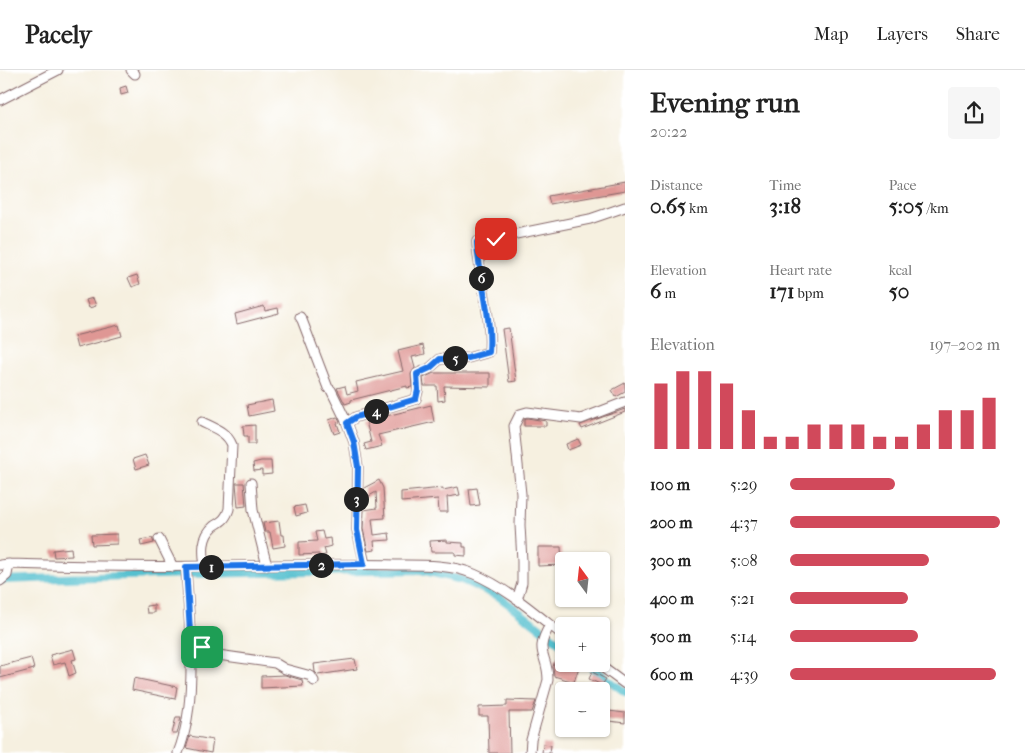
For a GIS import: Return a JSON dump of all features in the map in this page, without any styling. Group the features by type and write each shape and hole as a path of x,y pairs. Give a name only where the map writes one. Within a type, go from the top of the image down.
{"street":[{"path":"0,100 58,70"},
{"path":"347,423 356,417 416,399 418,390 417,374 430,368 440,359 468,358 489,352 491,336 478,262 477,242 590,219 625,207"},
{"path":"300,317 328,388 331,390 347,423 354,442 358,467 357,530 364,564"},
{"path":"517,600 522,583 521,494 514,426 520,414 527,412 581,419 625,402"},
{"path":"202,422 225,434 232,445 229,509 223,521 212,528 205,539 203,546 204,567"},
{"path":"251,483 253,510 267,566"},
{"path":"159,538 174,567"},
{"path":"0,581 7,574 5,564 174,567 364,564 428,565 453,568 473,574 517,600 555,630"},
{"path":"178,753 188,716 191,648 186,567"},
{"path":"530,753 531,740 548,680 541,647 544,636 550,626"},
{"path":"190,632 208,652 275,663 285,669 310,676 314,681"},
{"path":"609,672 625,684"}],"building":[{"path":"126,86 128,93 121,95 120,88"},
{"path":"625,182 625,191 550,204 548,196"},
{"path":"137,275 140,284 132,287 128,278"},
{"path":"93,298 96,306 89,308 86,300"},
{"path":"264,306 265,311 278,308 279,313 237,324 235,314"},
{"path":"119,325 122,336 77,348 74,336"},
{"path":"509,328 516,381 509,382 502,329"},
{"path":"423,345 425,354 412,357 415,368 411,374 412,387 407,388 407,386 351,400 351,402 345,404 337,388 345,386 347,394 358,391 356,382 403,371 398,351"},
{"path":"434,373 490,373 490,387 444,386 445,400 438,401 437,386 424,386 423,378"},
{"path":"625,383 625,392 616,397 612,390"},
{"path":"272,400 274,411 249,416 247,405"},
{"path":"431,405 434,422 378,435 382,446 366,450 364,444 371,442 366,421"},
{"path":"625,409 625,412 582,429 580,425"},
{"path":"337,417 340,422 337,423 340,432 334,434 329,420"},
{"path":"524,419 546,421 546,426 524,426"},
{"path":"255,425 255,444 248,444 248,436 244,436 243,426"},
{"path":"578,439 581,445 568,450 566,444"},
{"path":"145,455 149,465 136,469 133,459"},
{"path":"271,461 272,474 262,475 262,470 254,471 253,463"},
{"path":"379,480 383,488 385,518 372,519 374,535 389,533 390,540 374,541 375,550 368,551 363,529 364,510 377,508 376,492 364,499 364,488"},
{"path":"236,483 244,483 246,506 238,507"},
{"path":"458,487 460,495 447,497 448,512 439,512 438,499 401,502 401,492 443,488 443,490"},
{"path":"477,488 480,505 471,506 469,489"},
{"path":"305,505 307,513 296,516 294,507"},
{"path":"279,521 281,535 284,535 285,546 273,548 270,532 265,532 263,523"},
{"path":"322,531 324,539 330,538 331,546 324,548 326,555 299,555 299,542 317,541 315,532"},
{"path":"117,534 117,544 92,545 91,535"},
{"path":"152,538 154,543 141,546 140,540"},
{"path":"447,540 447,542 463,543 463,547 466,547 466,556 455,555 455,552 431,552 430,541"},
{"path":"538,547 561,547 561,552 555,552 555,565 538,566"},
{"path":"71,548 72,556 54,557 53,550"},
{"path":"154,605 154,613 147,613 146,606"},
{"path":"73,649 76,659 72,660 76,673 69,676 65,662 53,665 50,655"},
{"path":"31,658 34,669 0,678 0,666"},
{"path":"355,659 357,669 318,675 315,672 314,664"},
{"path":"555,660 555,672 577,672 574,682 554,676 553,667"},
{"path":"592,672 606,679 604,682 596,682 589,679"},
{"path":"285,675 302,680 303,686 261,688 261,676"},
{"path":"134,678 177,687 175,699 132,690"},
{"path":"507,700 536,701 532,712 509,712 510,753 489,753 488,716 479,716 479,707 507,706"},
{"path":"610,711 625,713 625,723 610,721"},
{"path":"176,717 181,717 177,734 172,734"},
{"path":"190,736 213,740 211,753 186,748"},
{"path":"543,744 551,745 550,753 542,753"}],"waterway":[{"path":"0,580 421,570 462,580 498,596 555,639"},
{"path":"598,672 625,692"}],"route":[{"path":"202,647 190,632 186,567 364,564 357,530 356,492 358,467 354,442 347,423 356,417 416,399 418,390 417,374 430,368 440,359 468,358 489,352 491,336 478,262 477,242 496,239"}]}
